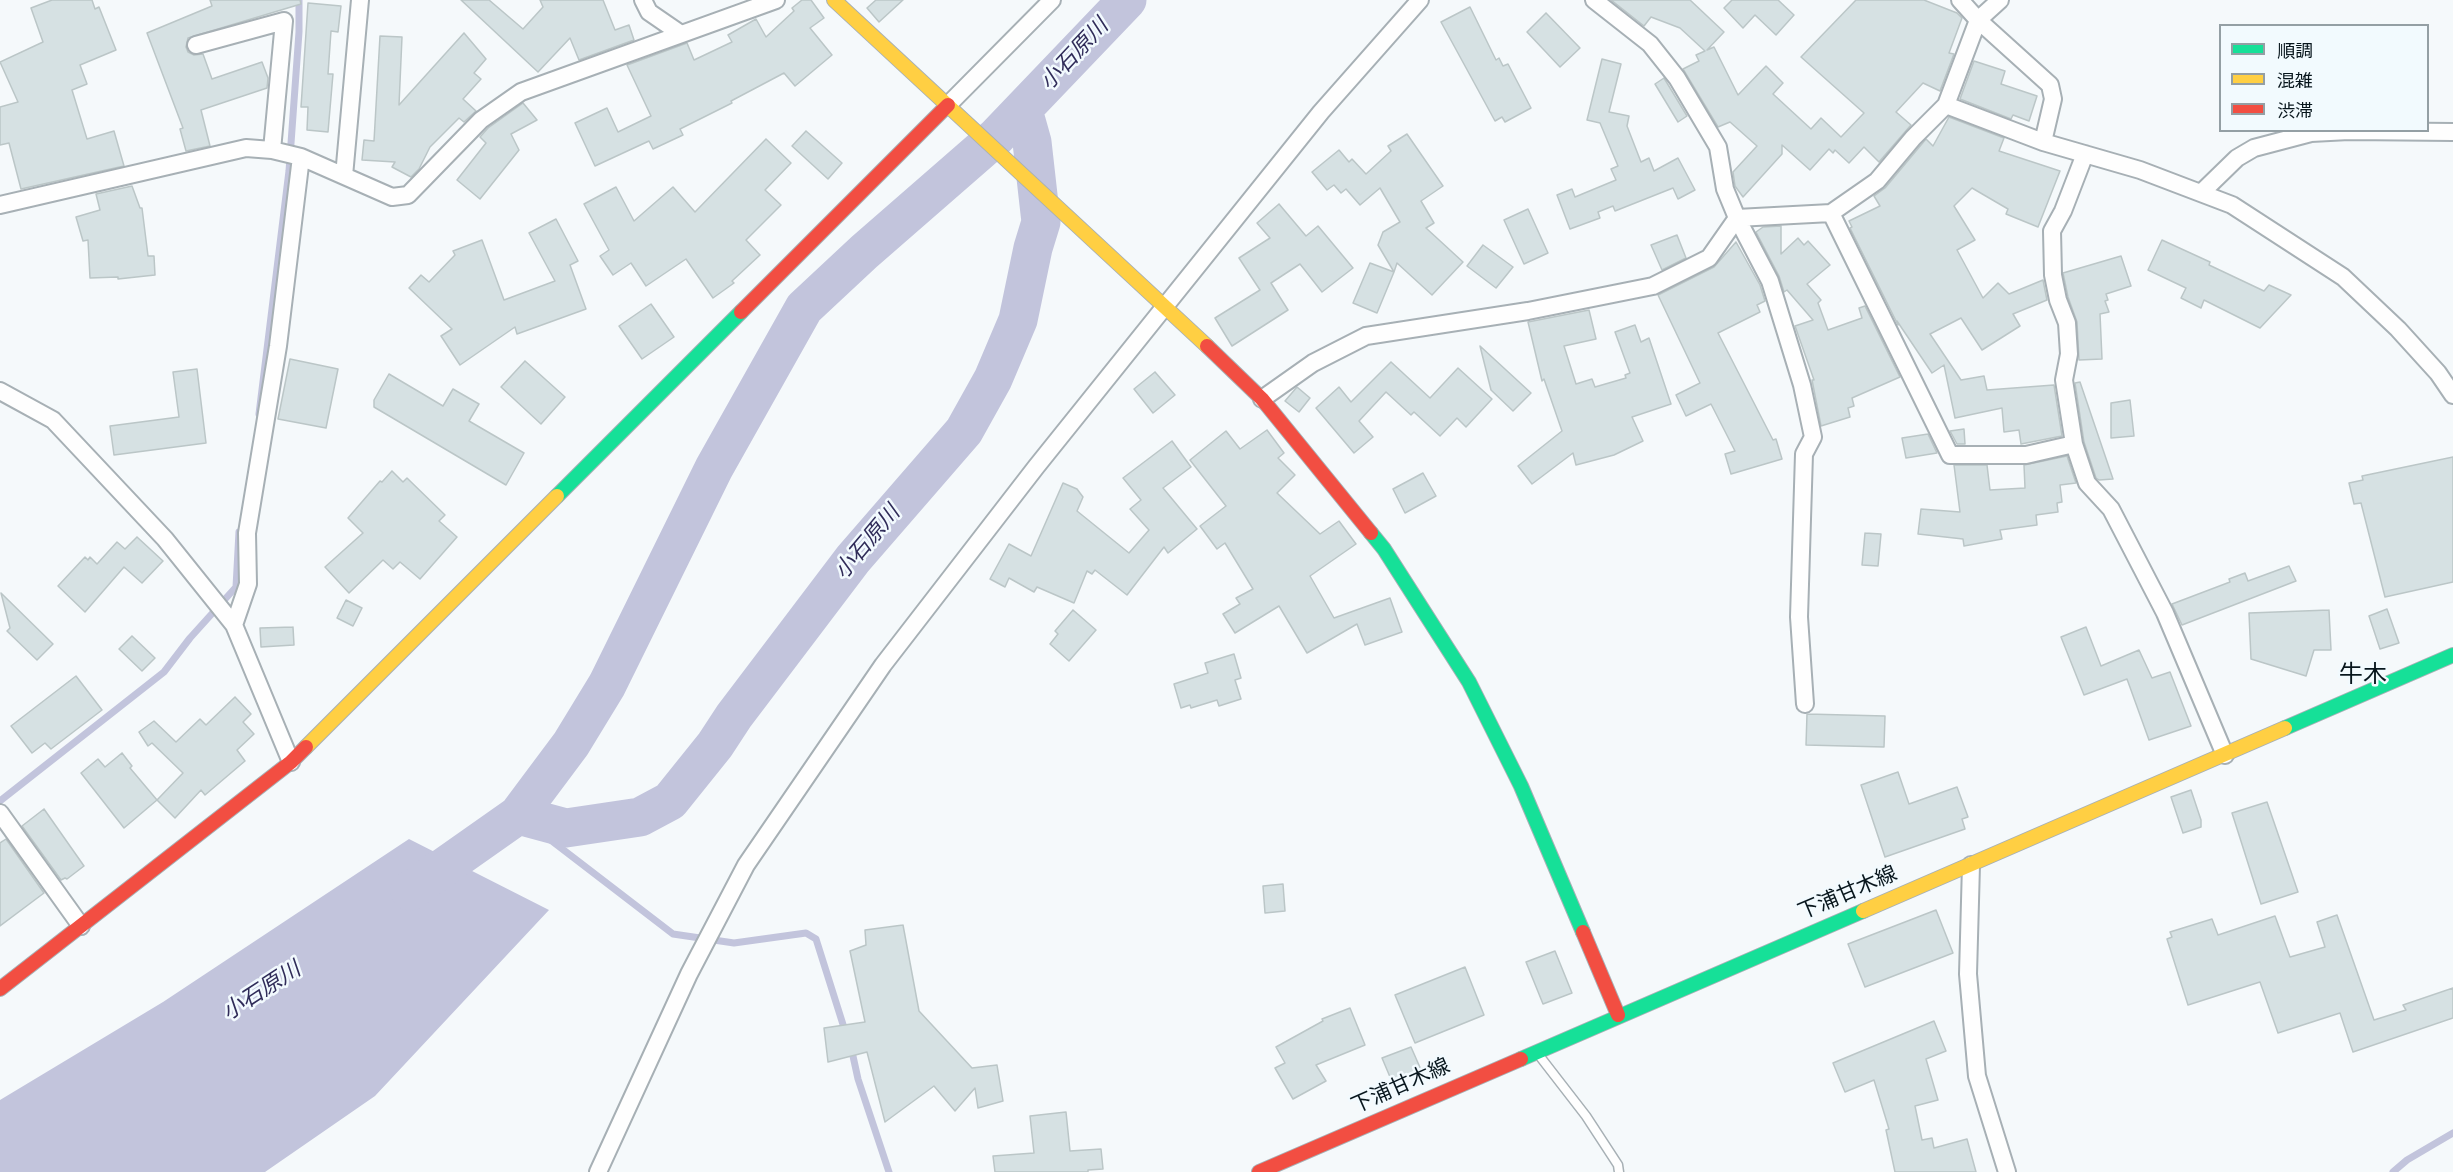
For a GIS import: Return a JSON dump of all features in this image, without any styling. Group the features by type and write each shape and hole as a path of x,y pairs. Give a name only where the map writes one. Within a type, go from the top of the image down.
{"street":[{"path":"344,176 360,0"},
{"path":"643,0 650,12 681,34"},
{"path":"0,205 246,148 272,150 301,157 392,197 408,195 481,120 521,92 776,0"},
{"path":"834,0 1162,302 1262,399 1384,549 1469,682 1521,786 1618,1015"},
{"path":"0,988 291,762 1052,0"},
{"path":"598,1172 689,974 746,865 883,665 1162,302 1321,112 1420,0"},
{"path":"1594,0 1650,44 1677,78 1718,147 1725,189 1737,218 1770,281 1802,385 1812,437 1804,454 1799,617 1805,704"},
{"path":"1960,0 1978,20 2050,85 2053,99 2043,142"},
{"path":"1737,218 1831,213 1877,181 1913,138 1946,105 1978,20 2000,0"},
{"path":"196,45 284,21 272,150"},
{"path":"1946,105 2043,142 2140,170 2232,205 2343,277 2398,329 2438,373 2453,395"},
{"path":"2201,193 2237,158 2254,148 2311,133 2324,132"},
{"path":"2429,132 2453,132"},
{"path":"2085,154 2063,211 2052,231 2053,275 2058,300 2067,323 2068,354 2064,380 2074,444 2087,483 2111,509 2165,613 2225,755"},
{"path":"234,625 248,584 247,533 278,346 301,157"},
{"path":"1831,213 1950,455 2025,455 2074,444"},
{"path":"1262,399 1313,363 1366,336 1528,311 1653,286 1709,258 1737,218"},
{"path":"0,391 53,420 165,539 234,625 291,762"},
{"name":"下浦甘木線","path":"1259,1172 2453,655"},
{"path":"0,813 81,926"},
{"path":"1971,865 1968,974 1977,1076 2007,1172"}],"lane":[{"path":"1536,1051 1586,1116 1618,1165 1619,1172"}],"water":[{"path":"409,839 549,910 375,1096 265,1172 0,1172 0,1100 163,1002"}],"building":[{"path":"52,0 92,0 95,9 99,7 116,50 80,65 87,84 72,90 87,139 114,131 124,166 21,189 9,143 0,145 0,107 18,102 0,62 43,42 31,8"},
{"path":"210,0 300,0 301,4 188,38 186,47 188,52 194,55 203,54 212,79 262,62 268,78 267,88 201,110 210,146 186,151 180,129 183,128 147,33 212,6"},
{"path":"461,0 489,0 523,29 543,7 540,0 603,0 615,30 629,25 634,40 579,60 570,38 538,72"},
{"path":"802,0 811,0 824,18 810,28 832,55 795,86 784,73 680,129 683,135 653,149 649,141 595,166 575,123 607,108 618,132 651,116 627,65 687,43 694,60 732,42 728,35 756,19 766,37 794,11 792,8"},
{"path":"876,0 903,0 879,22 867,8"},
{"path":"1611,0 1690,0 1724,32 1707,50 1714,47 1738,95 1766,66 1783,83 1773,94 1811,129 1821,118 1841,137 1864,113 1801,57 1856,0 1924,0 1957,13 1962,18 1949,53 1954,54 1940,91 1923,83 1896,112 1911,125 1879,162 1864,147 1849,163 1835,150 1833,153 1829,149 1810,170 1782,145 1782,154 1743,197 1735,186 1733,172 1757,146 1730,122 1718,127 1683,69 1699,61 1696,55 1705,51 1680,28 1651,17 1644,26"},
{"path":"1732,0 1778,0 1794,15 1776,35 1755,15 1743,28 1724,8"},
{"path":"308,3 341,6 338,32 331,31 328,74 333,74 328,132 307,130 308,107 301,107"},
{"path":"1470,7 1496,60 1499,58 1503,66 1508,64 1531,108 1505,122 1502,117 1495,121 1441,22"},
{"path":"1546,13 1580,48 1560,67 1527,32"},
{"path":"464,33 486,59 474,73 481,79 463,99 476,111 464,122 459,118 430,147 419,169 411,177 392,167 395,162 362,160 364,140 374,141 380,36 402,37 399,105"},
{"path":"1602,59 1621,64 1609,112 1629,116 1627,126 1641,162 1649,158 1654,171 1678,158 1695,190 1678,199 1673,188 1615,211 1613,206 1598,212 1600,218 1570,229 1557,195 1572,189 1575,197 1616,180 1611,169 1618,166 1600,123 1587,120"},
{"path":"1974,61 2005,71 2001,84 2037,96 2029,121 2013,115 2011,119 1960,99"},
{"path":"1664,78 1687,116 1678,122 1655,84"},
{"path":"523,103 537,120 511,134 519,150 480,199 457,180 486,143 480,137 488,128"},
{"path":"1949,117 2004,138 1999,151 2060,171 2038,227 2006,214 2008,209 1972,188 1954,206 1975,240 1957,250 1983,298 1998,283 2009,294 2043,280 2047,300 2013,314 2020,326 1982,350 1961,318 1930,334 1961,380 1984,376 1987,390 2054,385 2062,436 2021,444 2019,430 2004,432 2002,408 1955,418 1944,365 1932,373 1897,321 1898,325 1850,228 1852,227 1849,221 1880,206 1874,196 1885,188 1926,139 1933,146"},
{"path":"806,131 842,163 828,179 792,146"},
{"path":"1407,134 1443,186 1421,201 1434,223 1426,228 1463,262 1432,295 1397,263 1394,272 1378,245 1383,232 1400,222 1380,188 1360,205 1346,189 1341,193 1334,185 1327,190 1312,172 1339,150 1349,162 1352,159 1366,174 1391,151 1388,146"},
{"path":"766,139 791,163 765,190 781,205 746,240 760,255 732,281 734,283 713,298 686,259 646,286 631,263 613,275 600,256 609,250 584,204 616,187 634,221 673,187 695,212"},
{"path":"132,186 140,208 142,208 148,256 154,256 155,275 118,279 118,277 90,278 88,240 83,241 76,217 100,210 96,194"},
{"path":"1279,204 1306,236 1318,226 1353,268 1322,292 1300,264 1271,283 1288,310 1232,346 1215,318 1260,290 1239,258 1270,238 1257,223"},
{"path":"1528,209 1548,253 1524,264 1504,220"},
{"path":"556,219 578,261 570,265 586,309 517,334 515,327 460,365 441,336 452,329 409,288 421,275 429,282 455,255 453,251 482,240 504,300 555,281 529,233"},
{"path":"1781,226 1781,254 1798,238 1804,245 1808,241 1830,265 1807,284 1821,300 1818,303 1828,330 1862,318 1859,308 1865,306 1900,377 1852,398 1854,406 1848,408 1850,417 1821,426 1812,380 1814,380 1795,326 1813,320 1787,290 1784,292 1779,276 1756,232 1763,227"},
{"path":"1677,235 1686,258 1662,270 1651,245"},
{"path":"2162,240 2264,291 2269,285 2291,295 2260,328 2204,300 2201,308 2181,298 2186,288 2148,270"},
{"path":"1736,242 1760,285 1765,301 1757,305 1760,312 1718,333 1773,440 1776,439 1782,459 1731,474 1725,454 1735,451 1711,404 1686,416 1676,395 1700,383 1658,295 1714,267"},
{"path":"1483,245 1513,267 1496,288 1467,266"},
{"path":"2121,256 2131,286 2106,294 2108,300 2105,301 2109,312 2100,314 2102,359 2079,360 2077,322 2063,273"},
{"path":"1370,263 1394,272 1377,313 1353,303"},
{"path":"651,304 674,337 642,359 619,326"},
{"path":"1589,310 1596,339 1564,346 1576,384 1592,379 1595,387 1626,378 1625,375 1630,373 1615,332 1635,325 1641,342 1649,338 1671,404 1632,417 1643,441 1614,455 1576,465 1573,453 1532,484 1518,466 1562,431 1544,379 1542,381 1528,322"},
{"path":"1480,346 1531,393 1513,411 1491,390"},
{"path":"290,359 338,369 326,428 278,419"},
{"path":"525,361 565,397 541,424 501,387"},
{"path":"1391,362 1430,398 1458,368 1492,399 1466,427 1457,418 1440,436 1414,412 1411,415 1386,392 1359,421 1373,437 1354,453 1316,408 1339,387 1351,402"},
{"path":"197,369 206,443 114,455 110,426 179,417 173,372"},
{"path":"1155,372 1175,395 1153,413 1134,389"},
{"path":"389,374 443,406 453,389 479,404 469,421 524,453 506,485 374,407 374,400"},
{"path":"2080,382 2113,479 2099,480 2096,478 2084,442 2075,383"},
{"path":"1297,387 1310,398 1299,412 1285,401"},
{"path":"2130,400 2134,436 2111,438 2111,403"},
{"path":"1964,429 1965,444 1957,444 1950,431"},
{"path":"1267,430 1284,453 1278,458 1295,475 1277,493 1320,534 1339,521 1356,544 1310,576 1334,618 1390,598 1402,632 1365,645 1357,624 1307,653 1279,606 1235,633 1223,614 1240,604 1236,598 1253,589 1225,543 1217,549 1200,526 1226,506 1190,460 1226,431 1240,449"},
{"path":"1928,434 1937,453 1906,458 1902,438"},
{"path":"1172,441 1191,467 1163,488 1197,529 1168,553 1164,547 1127,595 1095,570 1092,574 1087,571 1074,603 1037,587 1034,592 1009,578 1005,587 990,579 1009,544 1031,556 1063,483 1077,489 1083,497 1077,511 1129,553 1149,530 1130,509 1141,500 1123,478"},
{"path":"2067,456 2076,483 2060,485 2062,502 2057,503 2058,512 2036,515 2037,525 2000,530 2002,539 1964,546 1963,539 1918,534 1921,509 1960,512 1954,465 1987,465 1990,490 2025,488 2024,465"},
{"path":"2453,457 2453,582 2385,597 2361,503 2354,504 2349,483 2363,480 2362,476"},
{"path":"392,471 403,482 407,478 445,515 439,521 457,537 420,579 400,562 393,569 383,560 349,593 325,567 363,533 348,518 380,481 382,482"},
{"path":"1423,473 1436,496 1405,513 1393,489"},
{"path":"1865,533 1881,534 1878,566 1862,565"},
{"path":"137,537 163,561 142,583 124,567 85,612 58,586 85,557 88,560 90,557 97,564 117,542 125,549"},
{"path":"2289,566 2296,581 2182,625 2172,604 2230,582 2229,579 2245,573 2248,581"},
{"path":"1,593 53,644 37,660 7,631 10,628"},
{"path":"346,600 362,608 353,626 337,618"},
{"path":"2387,609 2399,643 2380,649 2369,616"},
{"path":"1073,610 1096,630 1069,661 1050,644 1058,634 1055,631"},
{"path":"2329,610 2331,650 2314,650 2306,676 2251,659 2249,613"},
{"path":"293,627 294,645 261,647 260,628"},
{"path":"2086,627 2101,666 2139,650 2152,678 2170,672 2191,726 2149,740 2127,679 2084,695 2061,637"},
{"path":"132,636 155,658 142,671 119,649"},
{"path":"1234,654 1241,678 1235,680 1241,699 1219,706 1217,700 1191,708 1190,705 1181,708 1174,684 1208,673 1205,663"},
{"path":"76,676 102,710 51,749 45,743 32,753 11,726"},
{"path":"235,697 251,714 243,722 254,734 237,750 245,761 205,795 201,790 175,818 157,800 183,773 152,743 148,746 139,732 154,721 176,742 200,719 206,725"},
{"path":"1807,714 1885,716 1884,747 1806,745"},
{"path":"122,753 132,766 130,768 157,800 124,828 81,773 98,759 105,767"},
{"path":"1898,772 1909,804 1957,787 1968,817 1962,819 1965,829 1885,857 1861,785"},
{"path":"2191,790 2201,820 2201,827 2183,833 2171,797"},
{"path":"2267,802 2298,892 2261,904 2232,813"},
{"path":"44,809 84,866 67,879 61,880 22,826"},
{"path":"6,839 44,893 0,926 0,843"},
{"path":"1283,884 1285,911 1265,913 1263,886"},
{"path":"1936,910 1953,953 1865,987 1848,944"},
{"path":"2337,915 2374,1020 2406,1010 2403,1005 2453,988 2453,1018 2353,1052 2340,1013 2278,1033 2260,982 2188,1005 2167,939 2172,937 2170,932 2212,919 2218,935 2275,916 2290,957 2325,947 2317,922"},
{"path":"903,925 919,1011 972,1068 997,1065 1003,1101 978,1108 975,1088 955,1111 934,1086 885,1122 867,1052 828,1062 824,1028 865,1022 850,951 866,945 865,930"},
{"path":"1555,951 1572,993 1543,1004 1526,962"},
{"path":"1465,967 1484,1015 1415,1043 1395,995"},
{"path":"1350,1008 1365,1045 1316,1065 1326,1081 1293,1099 1275,1068 1285,1063 1276,1047 1323,1021 1322,1019"},
{"path":"1934,1021 1946,1051 1926,1059 1938,1100 1915,1106 1922,1140 1932,1138 1934,1148 1967,1139 1976,1172 1895,1172 1886,1130 1889,1129 1874,1080 1845,1092 1833,1063"},
{"path":"1411,1047 1422,1072 1393,1084 1382,1058"},
{"path":"1066,1112 1070,1151 1101,1149 1103,1169 1088,1170 1088,1172 995,1172 993,1156 1034,1153 1030,1116"}],"waterway":[{"path":"259,414 289,171 299,32 299,0"},
{"name":"小石原川","path":"410,891 518,815 571,744 607,685 714,468 804,308 864,252 996,137 1127,0"},
{"name":"小石原川","path":"518,815 566,828 640,817 670,801 715,745 734,716 853,559 964,431 993,379 1018,320 1033,248 1041,222 1032,142 1023,110"},
{"path":"0,801 164,672 190,638 236,587 239,532"},
{"path":"518,815 673,934 734,943 806,933 816,939 846,1034"},
{"path":"851,1047 858,1079 889,1172"},
{"path":"2393,1172 2407,1160 2453,1133"}],"traffic: fast":[{"path":"557,496 741,312"},
{"path":"1371,533 1384,549 1469,682 1521,786 1583,932"},
{"path":"2285,728 2453,655"},
{"path":"1521,1059 1863,911"}],"traffic: slow":[{"path":"834,0 1207,346"},
{"path":"306,747 557,496"},
{"path":"1863,911 2285,728"}],"traffic: jam":[{"path":"741,312 948,105"},
{"path":"1207,346 1262,399 1371,533"},
{"path":"0,989 291,762 306,747"},
{"path":"1583,932 1618,1015"},
{"path":"1259,1172 1521,1059"}],"district":[{"name":"牛木","path":"2363,676"}]}
